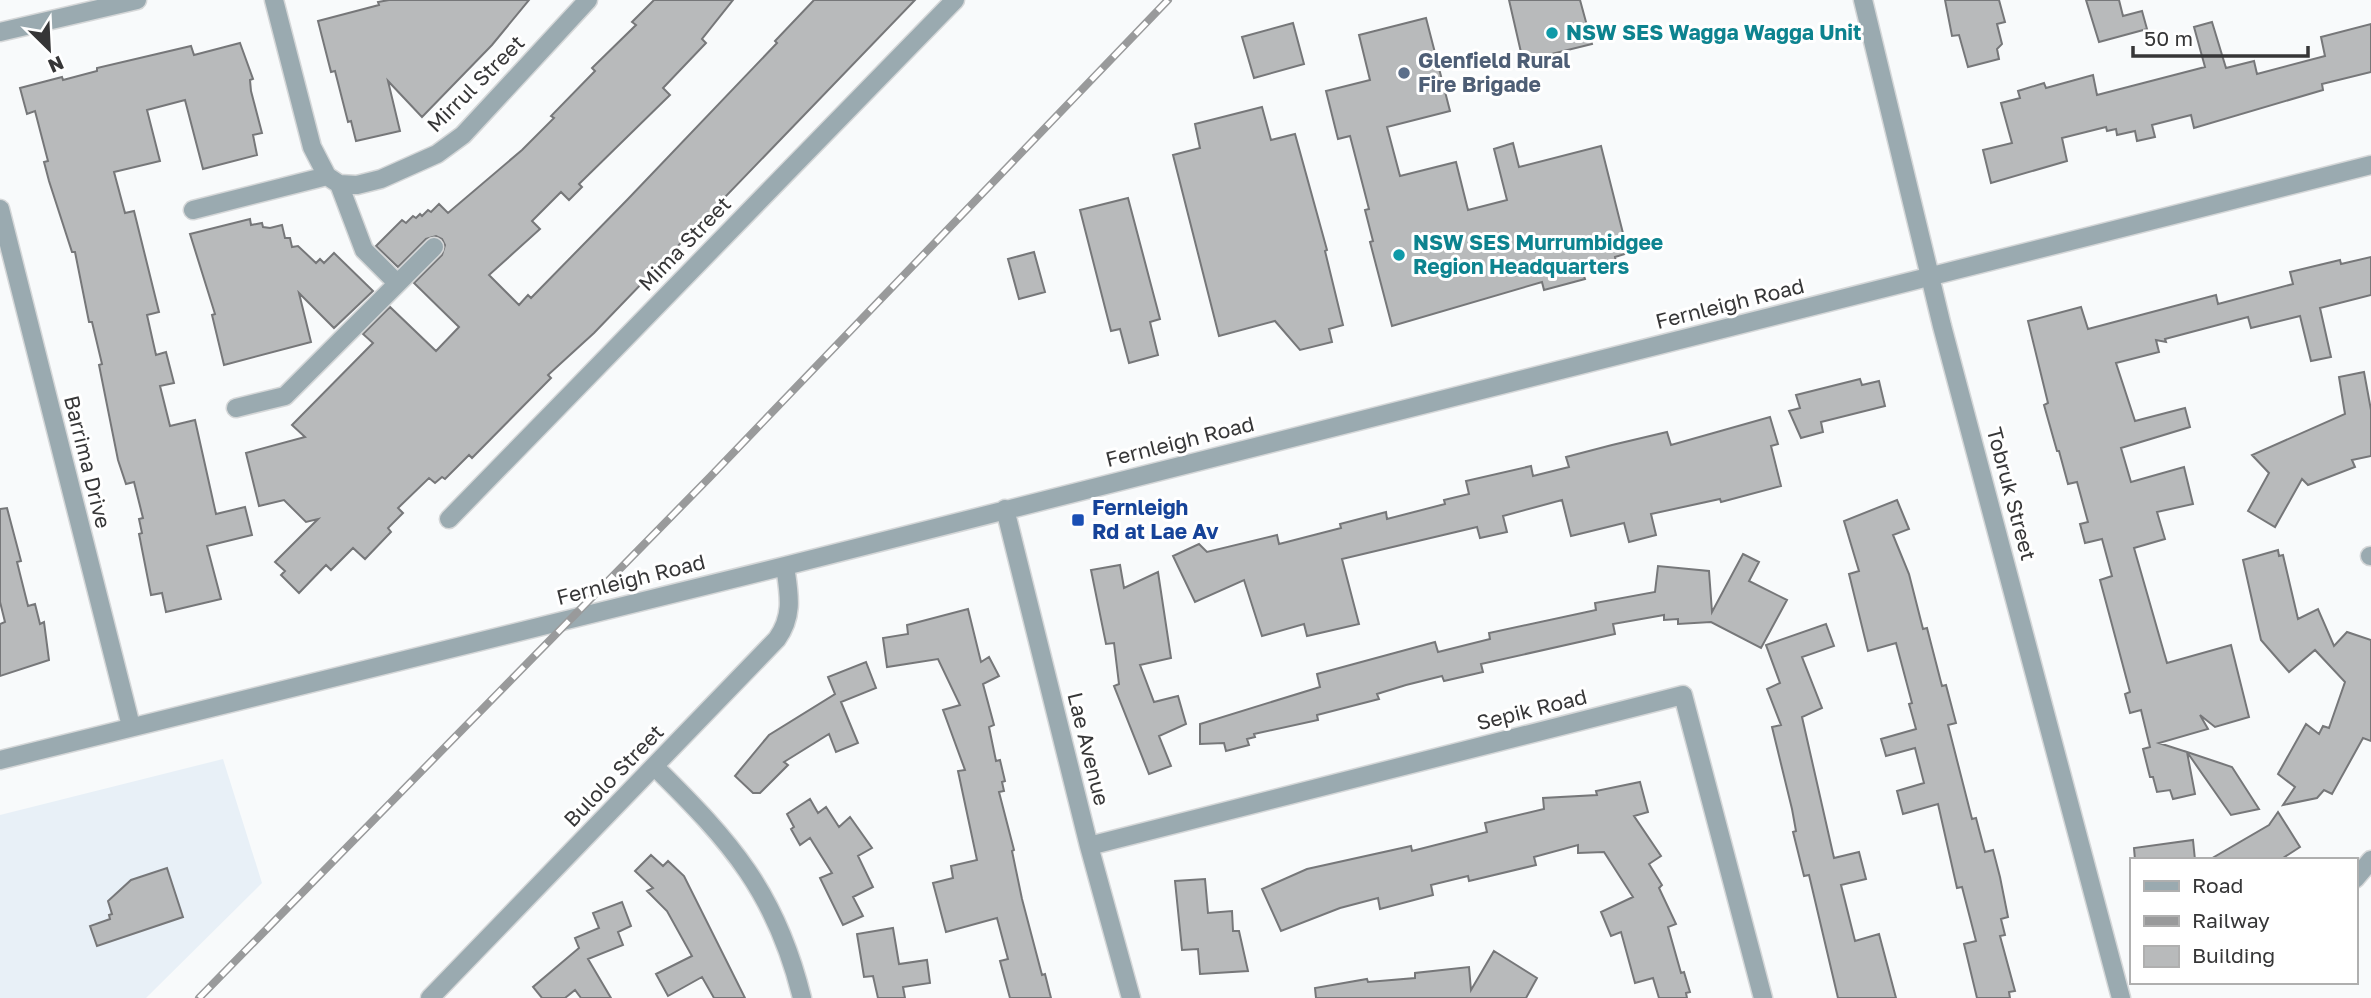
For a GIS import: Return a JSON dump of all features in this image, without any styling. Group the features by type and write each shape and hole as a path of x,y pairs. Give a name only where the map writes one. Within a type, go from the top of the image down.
{"street":[{"path":"0,32 138,0"},
{"path":"274,0 312,147 333,180 364,250 397,283"},
{"name":"Mirrul Street","path":"193,210 333,180 357,185 381,179 437,154 454,142 588,0"},
{"name":"Mima Street","path":"449,519 955,0"},
{"name":"Tobruk Street","path":"1863,0 1930,278 2123,988"},
{"name":"Fernleigh Road","path":"0,760 785,566 1930,278 2371,164"},
{"name":"Barrima Drive","path":"0,209 131,726"},
{"path":"236,408 285,396 434,247"},
{"name":"Lae Avenue","path":"1005,509 1089,846 1131,998"},
{"name":"Bulolo Street","path":"430,998 655,767 785,627 790,604 785,566"},
{"name":"Sepik Road","path":"1089,846 1683,695 1763,998"},
{"path":"655,767 718,829 746,865 769,904 787,943 802,998"},
{"path":"2357,877 2371,860"}],"shaded area":[{"path":"223,759 262,883 146,998 0,998 0,815"}],"building":[{"path":"389,0 529,0 492,45 422,117 388,81 400,131 356,141 351,121 348,122 335,71 331,72 318,21"},
{"path":"654,0 733,0 702,39 706,43 663,88 670,95 579,184 582,187 569,200 561,192 532,221 540,229 489,275 519,305 528,295 531,298 627,200 777,43 775,41 814,0 915,0 594,333 548,375 551,378 472,458 469,455 445,479 442,477 435,483 429,478 398,508 403,513 388,528 391,532 365,559 353,548 331,570 326,565 299,593 281,575 285,571 275,562 318,519 306,522 284,500 259,506 246,453 305,437 292,425 373,343 363,334 390,307 436,351 459,327 414,283 442,255 445,245 442,239 436,236 426,239 398,267 376,246 402,220 406,223 413,216 422,216 428,210 431,212 439,204 448,213 522,150 595,71 592,68 636,25 632,22"},
{"name":"NSW SES Wagga Wagga Unit","path":"1509,0 1580,0 1592,44 1523,61"},
{"path":"1945,0 1999,0 2005,22 1997,24 2002,44 1997,49 1999,59 1968,67 1959,35 1952,36"},
{"path":"2086,0 2119,0 2123,16 2142,11 2147,29 2099,42"},
{"path":"1426,18 1450,111 1387,127 1400,176 1456,162 1468,210 1507,200 1494,149 1513,143 1519,167 1601,146 1628,253 1615,257 1616,262 1582,270 1585,279 1544,290 1542,282 1392,326 1370,242 1373,241 1365,210 1369,209 1350,136 1338,139 1326,91 1370,80 1359,35"},
{"path":"2212,22 2226,68 2254,61 2257,74 2325,56 2321,37 2371,24 2371,72 2322,84 2323,90 2194,128 2191,115 2152,125 2155,137 2137,141 2135,131 2117,135 2116,129 2107,131 2106,127 2062,138 2067,161 1991,183 1983,150 2012,143 2001,103 2020,98 2018,91 2044,83 2046,88 2093,75 2097,95 2205,67 2194,27"},
{"path":"1293,23 1304,64 1254,78 1242,37"},
{"path":"240,43 253,79 250,80 251,91 262,133 253,135 257,155 203,169 185,100 147,110 160,161 114,172 125,213 134,211 159,312 147,315 156,355 166,352 174,383 160,386 170,426 195,420 216,514 245,507 252,535 207,546 221,599 166,612 162,593 151,595 139,534 142,533 139,519 143,518 134,482 126,484 118,460 99,365 102,364 92,322 89,322 75,252 72,252 49,181 44,162 48,161 35,111 27,114 20,88 62,77 63,80 97,71 97,68 191,46 194,55"},
{"path":"1262,107 1271,140 1295,134 1327,250 1325,251 1343,325 1329,329 1332,342 1300,350 1275,321 1219,336 1173,155 1200,148 1195,124"},
{"path":"1128,198 1160,319 1150,322 1158,355 1129,363 1120,329 1111,331 1080,210"},
{"path":"250,219 251,225 262,223 263,227 270,228 282,225 285,238 290,238 292,247 298,246 316,263 320,259 324,263 334,253 373,291 334,328 299,293 311,342 224,365 212,315 215,314 190,234"},
{"path":"1034,252 1045,292 1019,299 1008,259"},
{"path":"2371,257 2371,295 2320,308 2331,357 2311,361 2300,316 2251,328 2248,317 2165,339 2166,342 2156,340 2159,352 2116,363 2135,421 2185,408 2190,427 2121,448 2131,482 2184,467 2193,504 2157,512 2165,539 2134,548 2167,663 2231,645 2249,717 2215,727 2200,715 2208,729 2159,743 2187,752 2195,794 2173,799 2170,790 2157,792 2153,777 2150,777 2143,749 2150,747 2141,710 2130,713 2125,694 2130,692 2100,580 2112,576 2102,539 2085,543 2080,524 2088,522 2077,482 2068,484 2057,451 2044,405 2048,403 2028,321 2081,307 2088,329 2216,295 2218,304 2293,284 2290,272 2340,260 2341,264"},
{"path":"2364,372 2371,410 2371,456 2352,460 2355,467 2308,485 2302,479 2275,527 2248,511 2269,473 2252,455 2345,414 2339,377"},
{"path":"1860,379 1862,385 1879,381 1885,406 1821,422 1823,432 1801,438 1789,411 1800,408 1796,395"},
{"path":"1770,417 1778,444 1771,446 1781,486 1721,502 1720,499 1651,514 1656,535 1629,542 1624,523 1571,536 1562,500 1503,516 1507,532 1480,538 1477,527 1342,559 1359,624 1307,636 1304,624 1262,636 1244,580 1195,602 1173,556 1199,544 1207,552 1277,535 1279,544 1341,528 1340,524 1386,512 1387,519 1445,504 1444,500 1469,494 1466,481 1531,466 1533,476 1569,467 1566,457 1612,445 1667,432 1671,445"},
{"path":"1897,500 1909,529 1893,535 1909,574 1923,629 1927,628 1942,686 1946,685 1956,723 1948,725 1972,819 1976,818 1985,852 1993,850 2000,877 2008,917 2001,919 2005,935 2000,936 2015,991 2009,992 2010,998 1977,998 1964,944 1976,941 1962,887 1957,888 1938,804 1903,814 1897,791 1924,783 1915,748 1886,756 1881,739 1916,729 1909,704 1912,703 1896,643 1868,651 1849,574 1859,571 1844,521"},
{"path":"7,508 21,561 17,562 28,606 35,604 40,624 44,622 49,660 0,676 0,624 5,622 0,602 0,509"},
{"path":"2278,550 2279,556 2283,555 2298,619 2318,609 2334,646 2347,632 2371,640 2371,741 2363,738 2332,794 2324,790 2317,798 2283,805 2295,787 2278,774 2306,724 2319,734 2323,726 2329,728 2345,682 2315,650 2289,672 2261,640 2243,560"},
{"path":"1743,554 1759,562 1749,581 1787,600 1761,648 1711,622 1678,624 1678,619 1664,620 1664,615 1613,624 1615,634 1481,664 1483,672 1444,681 1442,676 1377,694 1379,699 1317,715 1318,720 1254,734 1255,737 1247,739 1249,745 1226,751 1224,743 1200,744 1200,724 1320,687 1317,674 1435,642 1438,652 1490,639 1489,633 1596,610 1595,603 1655,592 1658,566 1709,571 1712,612"},
{"path":"1120,565 1124,588 1158,572 1171,658 1140,665 1154,702 1178,696 1186,724 1159,736 1171,766 1149,774 1114,686 1119,684 1114,643 1106,644 1091,570"},
{"path":"968,609 981,662 989,657 999,676 983,684 994,725 989,727 996,761 1000,760 1005,781 1002,782 1004,791 999,792 1014,850 1012,851 1022,899 1042,975 1045,974 1051,998 1010,998 1000,961 1008,959 997,918 946,932 933,883 953,878 951,866 977,860 958,771 965,770 943,710 960,705 938,659 887,667 883,638 908,634 907,625"},
{"path":"1826,624 1834,646 1802,657 1822,708 1802,717 1834,858 1859,852 1866,879 1841,885 1855,941 1879,934 1896,998 1838,998 1809,875 1804,876 1793,832 1796,831 1792,809 1772,727 1781,725 1767,689 1780,683 1766,645"},
{"path":"866,662 876,688 841,702 858,743 836,752 829,734 784,762 788,765 760,793 753,793 735,776 769,735 835,694 828,677"},
{"path":"2187,752 2232,767 2259,809 2231,815"},
{"path":"1640,782 1648,812 1634,816 1661,856 1649,864 1662,885 1659,888 1676,924 1668,927 1681,973 1684,972 1690,992 1686,993 1687,998 1659,998 1653,978 1635,983 1621,932 1611,936 1601,912 1633,897 1604,852 1578,853 1578,845 1534,857 1536,865 1469,881 1468,876 1431,885 1433,895 1380,909 1378,898 1340,908 1281,931 1262,889 1307,869 1411,846 1412,851 1487,832 1485,823 1544,809 1543,798 1597,795 1596,791"},
{"path":"810,799 818,813 826,807 839,827 850,817 872,848 858,856 873,887 853,897 863,916 843,925 820,878 832,873 810,838 800,845 791,829 794,827 787,814"},
{"path":"2278,812 2300,847 2283,858 2212,858 2269,825"},
{"path":"2193,840 2195,858 2135,858 2134,848"},
{"path":"651,855 663,866 668,861 684,876 745,998 714,998 702,977 668,996 656,974 692,956 667,911 647,891 653,888 635,871"},
{"path":"167,868 183,917 97,946 90,926 110,919 109,915 112,914 108,901 131,880"},
{"path":"1205,879 1208,913 1232,911 1233,931 1239,931 1248,971 1200,974 1198,949 1182,950 1175,881"},
{"path":"622,902 631,926 618,932 623,945 588,959 611,998 581,998 575,990 565,998 542,998 533,987 579,948 575,938 599,928 593,913"},
{"path":"893,928 899,964 927,960 930,983 903,987 905,998 878,998 873,976 864,977 857,934"},
{"path":"1494,951 1537,978 1526,998 1316,998 1315,988 1367,979 1368,982 1415,978 1415,973 1469,967 1471,990"}],"railway":[{"path":"199,998 710,477 1168,0"}],"place":[{"name":"NSW SES Wagga Wagga Unit","path":"1552,33"},
{"name":"Glenfield Rural Fire Brigade","path":"1404,73"},
{"name":"NSW SES Murrumbidgee Region Headquarters","path":"1399,255"},
{"name":"Fernleigh Rd at Lae Av","path":"1078,520"}]}
